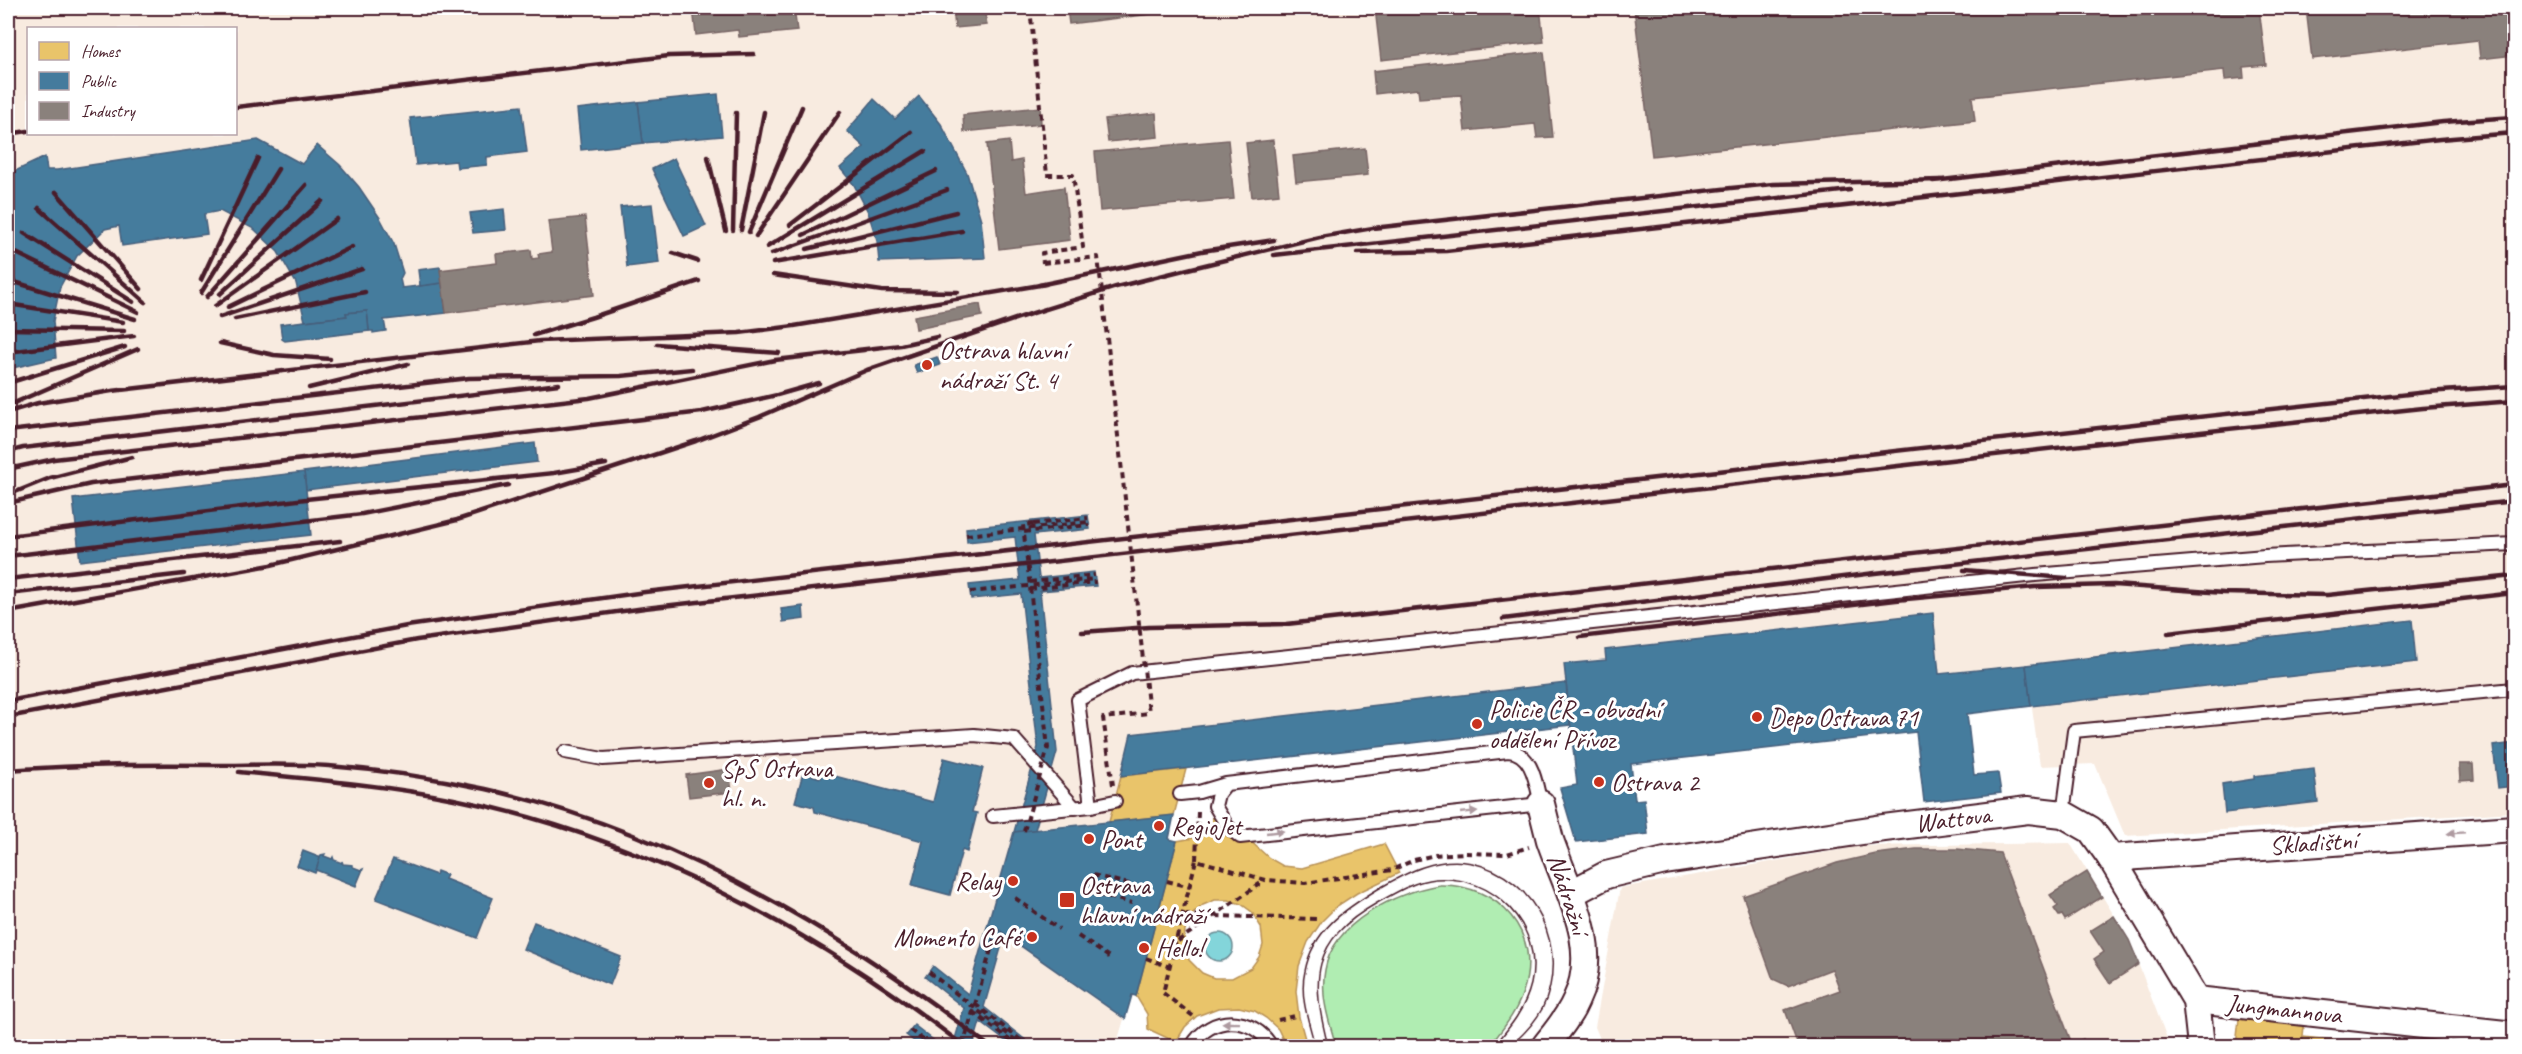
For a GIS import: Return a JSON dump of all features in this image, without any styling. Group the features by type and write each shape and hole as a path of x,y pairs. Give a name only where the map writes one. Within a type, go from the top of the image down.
{"street":[{"name":"Nádražní","path":"1541,804 1550,839 1572,893 1582,928 1584,950 1582,985 1577,1000 1545,1047"},
{"name":"Wattova","path":"1572,893 1606,874 1665,861 1876,829 2017,811 2063,814 2091,830 2111,858 2196,1000 2201,1047"},
{"name":"Skladištní","path":"2111,858 2514,829"},
{"name":"Jungmannova","path":"2196,1000 2514,1035"}],"lane":[{"path":"1091,806 1078,700 1132,673 2035,575 2265,556 2514,543"},
{"path":"2063,814 2074,731 2514,689"},
{"path":"565,752 603,759 974,735 1014,739 1075,808"},
{"path":"1180,794 1198,792 1226,784 1508,751 1520,753 1525,758 1531,768 1541,804 1240,837 1227,826 1215,806 1218,794 1226,784"},
{"path":"993,816 1075,808 1115,801"},
{"path":"1192,1047 1209,1027 1229,1022 1251,1027 1261,1034 1271,1047"}],"path":[{"path":"1030,8 1047,175 1073,175 1083,247 1042,253 1043,263 1098,258 1149,712 1103,718 1112,772"},
{"path":"966,535 1089,522"},
{"path":"1020,529 1048,748 1024,831"},
{"path":"970,592 1095,579"},
{"path":"1092,875 1136,886"},
{"path":"1177,941 1266,880"},
{"path":"1167,881 1190,887"},
{"path":"1090,884 1134,894"},
{"path":"1088,892 1132,903"},
{"path":"1015,898 1059,929"},
{"path":"1184,915 1317,920"},
{"path":"1156,919 1181,926"},
{"path":"963,1047 997,928"},
{"path":"1078,936 1112,959"},
{"path":"1146,958 1170,967"},
{"path":"929,972 973,1008 1028,1047"},
{"path":"982,1014 1017,1047"},
{"path":"982,1014 1023,1047"},
{"path":"1278,1020 1294,1016"},
{"path":"910,1030 931,1047"}],"shaded area":[{"path":"8,8 2514,8 2514,812 2125,836 2095,764 2040,766 2026,665 1939,674 1932,613 1626,647 1627,657 1564,664 1567,684 1138,733 1133,736 1109,822 1174,815 1169,838 1177,841 1116,1046 8,1046"},
{"path":"2070,843 2129,940 2170,1046 1603,1046 1595,1027 1620,888 1862,846"}],"green space":[{"path":"1440,885 1461,887 1481,893 1511,916 1521,932 1527,950 1528,970 1523,992 1509,1020 1489,1046 1336,1046 1326,1009 1324,980 1330,953 1340,937 1369,912 1387,902 1405,894"}],"water":[{"path":"1219,933 1229,937 1233,947 1229,957 1219,961 1209,957 1205,947 1209,937"}],"building: Homes":[{"path":"1186,769 1174,815 1109,822 1121,776"},
{"path":"1216,810 1269,858 1283,866 1302,868 1384,844 1399,873 1357,893 1337,906 1322,921 1308,942 1299,966 1296,991 1299,1017 1307,1046 1286,1046 1278,1029 1266,1018 1255,1011 1239,1007 1218,1008 1197,1016 1185,1027 1176,1042 1148,1029 1147,1014 1136,996 1177,841 1199,837 1209,826","holes":["1215,900 1229,900 1241,904 1252,912 1261,927 1263,945 1259,957 1251,968 1232,978 1214,978 1202,973 1189,960 1184,943 1185,930 1193,914 1203,905"]},
{"path":"2514,983 2514,1014 2512,1013"},
{"path":"2239,1019 2304,1026 2302,1046 2236,1046"},
{"path":"2303,1037 2358,1043 2358,1046 2302,1046"}],"building: Public":[{"path":"718,94 722,136 643,143 638,102"},
{"path":"919,96 941,124 967,173 981,220 985,258 879,262 877,241 868,212 854,185 840,168 864,147 847,131 874,99 895,119"},
{"path":"638,102 643,143 581,150 577,109"},
{"path":"521,106 527,152 487,157 487,165 457,168 456,161 416,165 410,118"},
{"path":"258,140 302,164 317,145 340,165 359,187 394,244 403,273 400,279 402,288 442,283 446,313 384,320 386,331 373,333 369,331 367,311 305,321 296,283 278,252 254,229 220,211 204,214 207,234 122,246 119,226 105,229 77,256 60,287 53,321 56,358 8,369 8,182 15,171 45,157 47,170 57,170"},
{"path":"674,158 706,226 684,236 652,169"},
{"path":"652,204 659,263 627,267 620,207"},
{"path":"504,209 506,230 473,233 470,213"},
{"path":"440,267 442,283 420,286 418,270"},
{"path":"367,311 369,331 285,341 282,339 280,324 347,316 346,313"},
{"name":"Ostrava hlavní nádraží St. 4","path":"937,357 940,365 917,373 914,365"},
{"path":"535,443 537,462 306,490 304,472"},
{"path":"304,472 311,535 80,561 73,499"},
{"path":"1088,515 1090,529 1034,535 1039,578 1094,572 1096,586 1040,591 1057,752 1035,830 1014,832 1038,747 1021,594 971,599 969,585 1020,580 1015,537 967,542 966,528"},
{"path":"803,606 804,619 783,622 781,609"},
{"path":"1933,613 1939,674 2026,665 2031,706 1967,714 1974,775 1998,773 2001,793 1924,802 1916,732 1631,764 1635,800 1644,799 1648,834 1576,842 1560,788 1577,785 1564,664 1606,660 1605,650"},
{"path":"2412,620 2416,662 2031,706 2026,665"},
{"path":"1566,683 1570,725 1121,776 1131,734"},
{"path":"2514,743 2514,786 2498,788 2493,746"},
{"path":"944,758 983,768 972,812 977,813 967,852 962,850 950,895 912,885 923,841 815,812 814,807 795,802 803,773 821,778 824,773 933,802"},
{"path":"2314,769 2318,802 2225,813 2222,784 2254,779 2254,776"},
{"path":"1174,815 1169,839 1177,841 1136,996 1132,995 1125,1019 988,923 1014,832"},
{"path":"303,851 321,858 315,873 297,866"},
{"path":"325,854 324,856 332,859 333,857 334,860 342,863 342,861 343,864 363,869 356,886 316,870 321,855"},
{"path":"393,859 436,875 437,871 447,875 445,879 493,898 477,938 376,899"},
{"path":"534,922 621,957 610,985 523,949"},
{"path":"988,923 1005,934 984,1007 1033,1046 1012,1046 980,1022 973,1046 953,1046 964,1008 925,977 933,966 968,994"},
{"path":"914,1025 941,1046 920,1046 906,1035"},
{"path":"2358,1043 2396,1046 2358,1046"}],"building: Industry":[{"path":"693,8 794,8 797,31 739,37 738,30 696,35"},
{"path":"953,8 984,8 987,25 955,28"},
{"path":"1067,8 1151,8 1151,14 1069,24"},
{"path":"1375,8 1540,8 1544,42 1381,60"},
{"path":"1634,8 2259,8 2266,65 2243,67 2244,78 2225,80 2224,70 1972,97 1975,121 1652,156"},
{"path":"2306,8 2498,8 2499,16 2513,14 2514,55 2480,59 2478,40 2312,59"},
{"path":"1544,52 1553,137 1537,138 1535,124 1465,131 1461,95 1419,98 1418,89 1375,94 1373,71"},
{"path":"1040,107 1041,124 964,132 963,115"},
{"path":"1156,113 1158,137 1108,142 1105,119"},
{"path":"1228,140 1234,199 1100,211 1095,152"},
{"path":"1273,140 1279,194 1252,197 1246,143"},
{"path":"1009,141 1011,162 1022,160 1026,193 1064,187 1070,240 999,249 987,144"},
{"path":"1365,148 1368,175 1296,182 1293,156"},
{"path":"585,217 594,295 446,313 440,270 497,263 496,254 531,250 532,259 539,258 538,254 552,252 548,221"},
{"path":"980,304 982,316 916,329 914,316"},
{"path":"2459,764 2473,764 2474,780 2460,781"},
{"name":"SpS Ostrava hl. n.","path":"729,769 732,792 689,797 686,775"},
{"path":"1916,849 1957,849 2000,853 2072,1044 2083,1039 2085,1046 1798,1046 1785,1010 1840,990 1832,969 1788,986 1773,979 1743,896 1837,863 1876,854"},
{"path":"2087,872 2102,897 2065,920 2054,909 2058,906 2050,895"},
{"path":"2114,916 2129,940 2139,964 2110,983 2094,959 2104,952 2090,931"}],"tram line":[{"path":"1315,1046 1306,1009 1303,980 1309,957 1323,932 1354,904 1400,877 1423,867 1459,861 1495,871 1514,883 1530,900 1542,919 1549,941 1552,963 1550,986 1542,1009 1528,1029 1510,1046"},
{"path":"1328,1046 1322,1022 1318,981 1321,964 1328,947 1339,932 1355,917 1377,903 1412,885 1435,879 1456,880 1476,885 1494,895 1510,908 1522,924 1530,942 1533,963 1531,984 1525,1002 1494,1046"}],"railway":[{"path":"237,107 669,56 754,54"},
{"path":"749,232 802,107"},
{"path":"741,230 764,112"},
{"path":"756,236 840,112"},
{"path":"733,230 736,113"},
{"path":"1933,181 2443,122 2514,117"},
{"path":"8,134 27,131"},
{"path":"790,225 911,132"},
{"path":"1357,253 1446,251 2440,139 2514,133"},
{"path":"767,247 925,151"},
{"path":"708,157 726,231"},
{"path":"201,280 258,158"},
{"path":"201,293 278,169"},
{"path":"803,235 936,171"},
{"path":"8,612 271,565 457,520 696,441 759,417 867,370 1033,313 1116,287 1320,237 1373,228 1773,184 1941,180"},
{"path":"207,297 306,185"},
{"path":"771,254 947,190"},
{"path":"1274,255 1850,190"},
{"path":"56,192 141,289"},
{"path":"220,294 322,201"},
{"path":"39,208 145,302"},
{"path":"807,249 956,212"},
{"path":"215,306 337,219"},
{"path":"773,263 962,231"},
{"path":"24,233 133,302"},
{"path":"1039,285 1202,251 1274,240"},
{"path":"228,307 352,247"},
{"path":"12,251 138,312"},
{"path":"673,253 697,261"},
{"path":"220,317 362,269"},
{"path":"773,275 882,291 958,292"},
{"path":"8,280 135,319"},
{"path":"534,335 699,281"},
{"path":"8,412 38,403 112,391 540,341 739,333 1046,284"},
{"path":"235,319 365,292"},
{"path":"8,304 123,322"},
{"path":"8,329 124,331"},
{"path":"8,352 134,336"},
{"path":"857,350 901,345 937,337"},
{"path":"220,343 274,355 330,359"},
{"path":"657,344 779,353"},
{"path":"8,383 125,347"},
{"path":"14,403 138,349"},
{"path":"8,469 54,459 589,398 775,360 864,350"},
{"path":"309,388 408,364"},
{"path":"8,431 469,378 621,376 692,369"},
{"path":"8,503 91,484 702,412 819,383"},
{"path":"8,452 23,448 559,384"},
{"path":"8,701 407,626 645,592 2143,423 2427,392 2514,386"},
{"path":"8,717 417,640 645,608 2145,438 2423,408 2514,401"},
{"path":"8,495 50,478 132,457"},
{"path":"8,536 306,499 554,473 606,464"},
{"path":"8,556 362,514 508,485"},
{"path":"1082,632 1149,627 1287,624 2514,485"},
{"path":"1503,619 1875,573 2514,501"},
{"path":"8,579 340,541"},
{"path":"1964,570 2066,578"},
{"path":"8,594 184,574"},
{"path":"1580,637 1896,600 2035,587 2114,585 2224,593 2327,595 2514,576"},
{"path":"2168,633 2514,593"},
{"path":"8,770 136,765 329,766 447,781 555,807 687,858 751,890 814,925 874,963 989,1046"},
{"path":"239,772 427,794 523,816 591,837 658,863 723,893 787,927 848,964 964,1046"}],"place":[{"name":"Ostrava hlavní nádraží St. 4","path":"927,365"},
{"name":"Depo Ostrava 71","path":"1757,717"},
{"name":"Policie ČR - obvodní oddělení Přívoz","path":"1477,724"},
{"name":"Ostrava 2","path":"1599,782"},
{"name":"SpS Ostrava hl. n.","path":"709,783"},
{"name":"RegioJet","path":"1159,826"},
{"name":"Pont","path":"1089,839"},
{"name":"Relay","path":"1013,881"},
{"name":"Ostrava hlavní nádraží","path":"1067,900"},
{"name":"Momento Café","path":"1032,937"},
{"name":"Hello!","path":"1144,948"}]}
